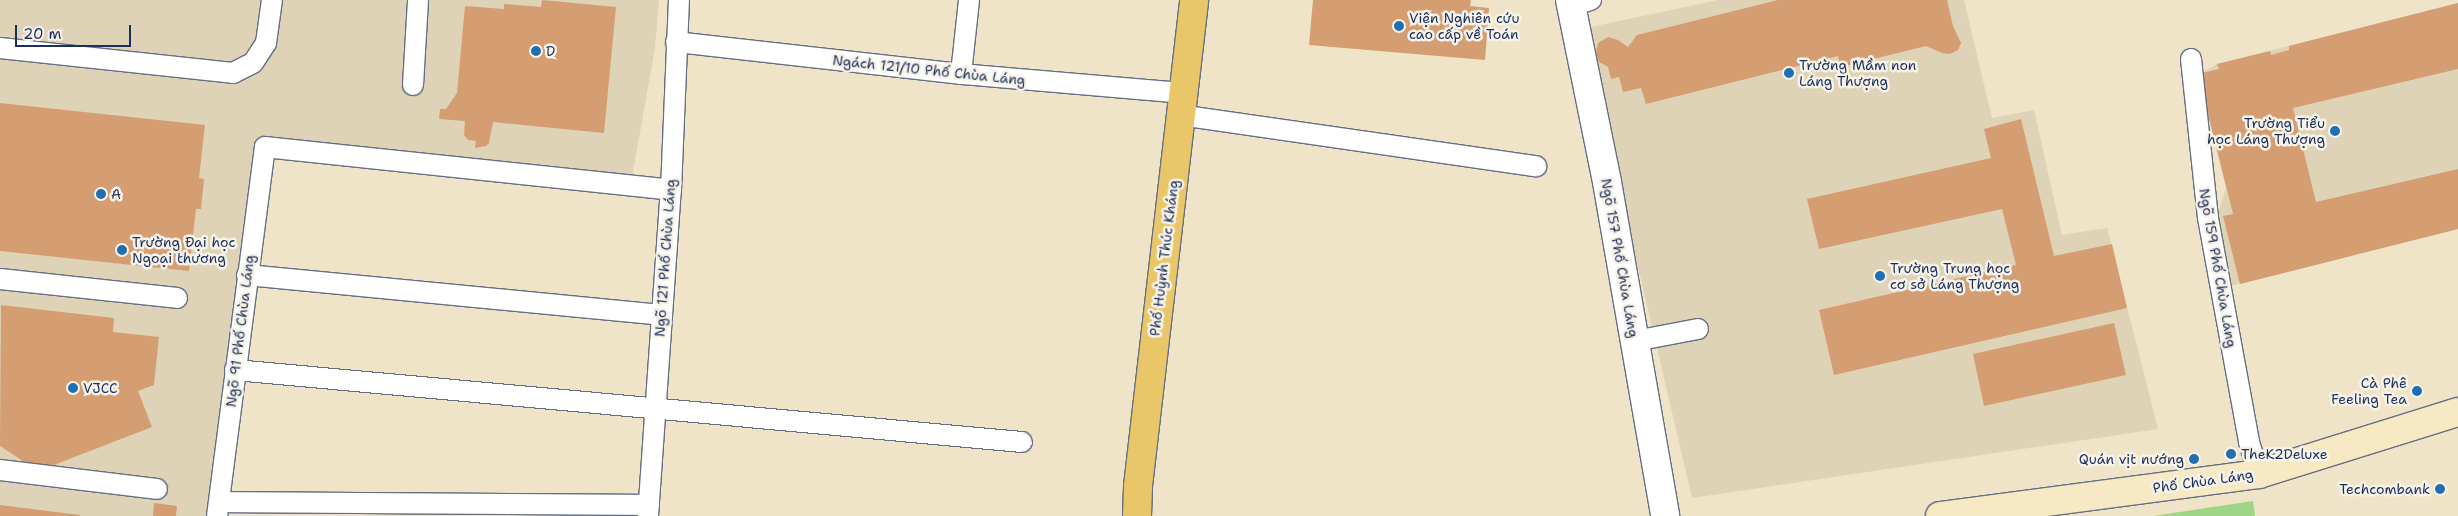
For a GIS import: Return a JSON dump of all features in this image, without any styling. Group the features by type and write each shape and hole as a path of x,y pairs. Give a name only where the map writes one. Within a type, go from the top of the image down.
{"main road":[{"name":"Phố Huỳnh Thúc Kháng","path":"1137,516 1138,486 1194,0"}],"street":[{"name":"Ngõ 157 Phố Chùa Láng","path":"1578,2 1665,516"},
{"name":"Phố Chùa Láng","path":"1940,516 2259,474 2458,412"}],"lane":[{"path":"0,48 233,73 253,63 266,44 272,0"},
{"path":"413,85 418,0"},
{"name":"Ngõ 121 Phố Chùa Láng","path":"648,511 671,190 679,0"},
{"path":"961,74 969,0"},
{"name":"Ngách 121/10 Phố Chùa Láng","path":"676,42 961,74 1182,104 1536,166"},
{"name":"Ngõ 159 Phố Chùa Láng","path":"2191,59 2208,218 2249,442 2259,474"},
{"name":"Ngõ 91 Phố Chùa Láng","path":"218,509 265,147 671,190"},
{"path":"247,275 661,315"},
{"path":"0,279 177,298"},
{"path":"1634,341 1698,329"},
{"path":"235,370 1022,442"},
{"path":"0,470 157,488"},
{"path":"218,509 648,511"}],"shaded area":[{"name":"Trường Đại học Ngoại thương","path":"0,0 659,0 655,48 632,177 259,138 233,322 210,516 0,516"},
{"name":"Trường Trung học cơ sở Láng Thượng","path":"1718,0 1964,0 1992,118 2034,110 2062,235 2107,228 2158,429 1692,498 1622,198 1586,28"},
{"name":"Trường Tiểu học Láng Thượng","path":"2458,3 2458,229 2226,287 2214,226 2226,188 2198,75 2217,64"}],"green space":[{"path":"2253,501 2255,516 2153,516"}],"building":[{"name":"D","path":"542,0 616,7 604,133 493,122 489,143 486,146 475,148 476,141 468,140 464,135 465,121 439,119 440,109 446,109 457,93 465,6 504,9 504,4 541,7"},
{"name":"Viện Nghiên cứu cao cấp về Toán","path":"1313,0 1471,0 1470,6 1489,8 1485,60 1309,45"},
{"path":"1778,0 1947,0 1953,26 1961,43 1958,50 1950,54 1942,53 1926,46 1841,67 1838,56 1646,104 1641,88 1623,92 1619,77 1611,79 1608,67 1599,62 1596,53 1598,43 1608,37 1618,40 1628,47 1637,35"},
{"name":"Trường Tiểu học Láng Thượng","path":"2458,3 2458,69 2293,108 2316,202 2458,169 2458,229 2240,284 2223,216 2233,214 2198,74 2219,69 2217,64 2270,51 2271,55 2289,50 2289,46"},
{"name":"A","path":"0,103 205,125 199,178 204,179 201,209 196,209 189,271 0,251"},
{"path":"2021,119 2054,256 2112,244 2127,308 1834,375 1819,310 2016,265 2002,209 1819,249 1807,199 1991,158 1984,129"},
{"name":"VJCC","path":"1,305 114,318 113,332 159,337 154,385 138,391 152,427 46,468 32,467 0,446"},
{"path":"2114,323 2126,375 1984,406 1973,354"},
{"path":"154,503 177,506 176,516 153,516"},
{"path":"0,505 80,515 80,516 0,516"}],"place":[{"name":"Viện Nghiên cứu cao cấp về Toán","path":"1399,26"},
{"name":"D","path":"536,51"},
{"name":"Trường Mầm non Láng Thượng","path":"1789,73"},
{"name":"Trường Tiểu học Láng Thượng","path":"2335,131"},
{"name":"A","path":"101,194"},
{"name":"Trường Đại học Ngoại thương","path":"122,250"},
{"name":"Trường Trung học cơ sở Láng Thượng","path":"1880,276"},
{"name":"VJCC","path":"73,388"},
{"name":"Cà Phê Feeling Tea","path":"2417,391"},
{"name":"TheK2Deluxe","path":"2231,454"},
{"name":"Quán vịt nướng","path":"2194,459"},
{"name":"Techcombank","path":"2440,489"}]}
